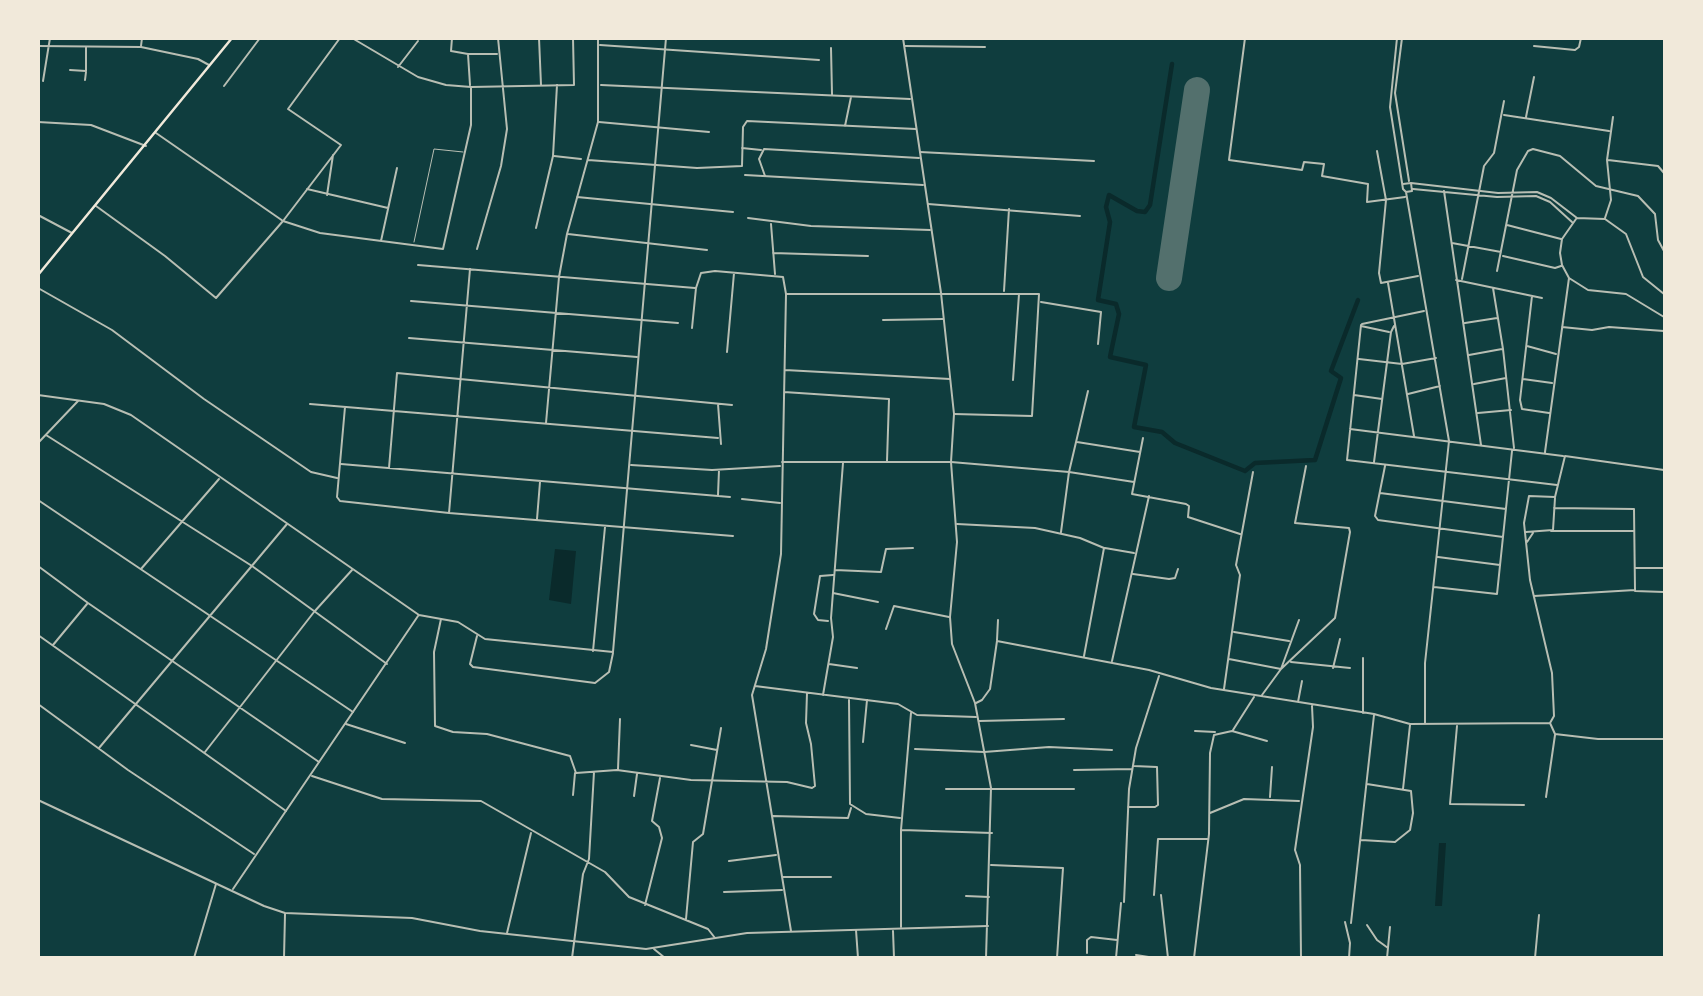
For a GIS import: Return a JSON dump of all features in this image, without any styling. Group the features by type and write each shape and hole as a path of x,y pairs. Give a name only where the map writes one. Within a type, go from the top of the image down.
{"highway":[{"path":"38,275 232,38"}],"street":[{"path":"43,81 50,38"},
{"path":"107,45 108,38"},
{"path":"141,47 142,38"},
{"path":"224,86 259,40 255,38"},
{"path":"96,206 165,256 216,298 283,220 341,145 288,108 340,38"},
{"path":"352,38 398,68 438,83 470,87 575,83 573,38"},
{"path":"452,38 452,51 498,54"},
{"path":"477,249 501,166 507,129 500,86 498,38"},
{"path":"539,38 541,85"},
{"path":"545,425 559,277 576,197 598,122 598,38"},
{"path":"477,636 470,664 473,667 595,683 605,678 609,672 629,489 666,38"},
{"path":"903,38 941,293 954,414 951,462 956,524 950,617 956,660 975,703 991,791 992,833 986,957"},
{"path":"1245,38 1229,160 1302,170 1304,162 1324,164 1322,176 1368,184 1367,202 1405,197"},
{"path":"1397,38 1390,93 1405,197 1449,441 1425,663 1425,724"},
{"path":"1402,38 1395,93 1413,189"},
{"path":"1534,46 1575,50 1579,47 1581,38"},
{"path":"398,68 418,41"},
{"path":"598,45 819,60"},
{"path":"38,46 141,47 198,59 210,66"},
{"path":"85,80 86,46"},
{"path":"904,46 985,47"},
{"path":"831,48 832,95"},
{"path":"156,133 283,220 320,233 444,249 472,118 468,54"},
{"path":"69,70 86,71"},
{"path":"1526,118 1534,77"},
{"path":"536,228 553,156 557,85"},
{"path":"600,85 911,100"},
{"path":"1390,93 1395,93"},
{"path":"845,126 852,96"},
{"path":"1462,279 1484,166 1494,153 1504,101"},
{"path":"1503,115 1609,131"},
{"path":"1605,219 1611,200 1606,160 1613,117"},
{"path":"587,160 697,169 714,165 742,166 743,127 747,121 916,129"},
{"path":"38,122 91,125 146,146"},
{"path":"598,122 709,132"},
{"path":"743,148 920,158"},
{"path":"1497,271 1517,170 1528,151 1533,149 1560,156 1596,186 1638,196 1650,205 1655,215 1658,240 1664,251"},
{"path":"762,150 760,166 765,176"},
{"path":"1377,151 1386,201 1378,273 1381,283 1419,275"},
{"path":"919,152 1094,160"},
{"path":"327,196 334,154"},
{"path":"553,156 581,159"},
{"path":"1606,160 1658,166 1664,173"},
{"path":"380,242 397,167"},
{"path":"745,175 924,185"},
{"path":"1403,184 1537,192 1551,198 1577,218 1605,219 1626,234 1643,276 1664,294"},
{"path":"306,189 388,208"},
{"path":"1406,192 1413,189 1511,198 1536,196 1550,202 1572,223"},
{"path":"1444,191 1481,445"},
{"path":"576,197 733,212"},
{"path":"927,204 1080,216"},
{"path":"1004,292 1009,209"},
{"path":"38,215 73,234"},
{"path":"748,218 772,223 931,230"},
{"path":"1577,218 1563,239 1562,265 1569,278 1588,290 1626,294 1664,317"},
{"path":"772,223 775,274"},
{"path":"1507,225 1563,239"},
{"path":"567,234 706,250"},
{"path":"1451,242 1502,254 1506,259 1555,268 1562,265"},
{"path":"774,253 868,256"},
{"path":"418,265 696,288"},
{"path":"449,513 471,268"},
{"path":"727,352 734,272"},
{"path":"692,328 696,288 701,273 734,272 775,274 783,277 786,294 781,554 766,649 754,686 754,718 791,931"},
{"path":"1545,453 1569,278"},
{"path":"1456,280 1462,279"},
{"path":"1462,279 1466,284 1542,298"},
{"path":"1387,282 1414,437"},
{"path":"38,288 112,330 204,400 311,472 338,479"},
{"path":"1433,587 1497,594 1513,449 1511,410 1493,288"},
{"path":"1013,380 1019,293"},
{"path":"786,294 1039,294 1032,416 954,414"},
{"path":"1532,296 1522,379 1522,410 1550,413"},
{"path":"411,301 678,323"},
{"path":"1039,301 1101,312 1098,344"},
{"path":"1361,325 1426,311"},
{"path":"1464,324 1498,318"},
{"path":"883,320 944,319"},
{"path":"1361,325 1364,328 1391,332"},
{"path":"1361,325 1347,460 1557,485"},
{"path":"1373,463 1391,332 1395,325"},
{"path":"1562,327 1664,331"},
{"path":"409,338 638,358"},
{"path":"1527,346 1557,355"},
{"path":"1468,355 1503,349"},
{"path":"1358,359 1402,364 1436,358"},
{"path":"785,370 951,379"},
{"path":"389,468 397,373 732,405"},
{"path":"1472,384 1506,378"},
{"path":"1522,379 1554,383"},
{"path":"1407,394 1441,386"},
{"path":"1061,533 1069,472 1087,391"},
{"path":"784,392 889,399 887,463"},
{"path":"38,395 115,407 131,415 419,615 458,622 477,636 613,652"},
{"path":"1353,395 1382,399"},
{"path":"38,443 79,400"},
{"path":"718,402 721,414 721,444"},
{"path":"310,404 718,438"},
{"path":"345,407 337,497 340,501 449,513 733,536"},
{"path":"1477,413 1511,410"},
{"path":"1349,429 1664,470"},
{"path":"46,435 252,566 387,664"},
{"path":"1143,438 1132,494 1186,504 1189,506 1188,517 1241,534"},
{"path":"1076,442 1140,452"},
{"path":"1551,531 1555,528 1555,497 1565,456"},
{"path":"823,695 833,637 832,593 843,461"},
{"path":"631,465 719,470 843,461 951,462 1069,472 1134,482"},
{"path":"340,464 730,497"},
{"path":"1385,465 1375,516 1378,520 1503,537"},
{"path":"1261,696 1281,669 1335,618 1350,532 1349,528 1295,523 1306,466"},
{"path":"718,496 719,470"},
{"path":"1224,690 1234,632 1241,534 1254,472"},
{"path":"141,569 220,478"},
{"path":"537,520 540,481"},
{"path":"1379,493 1506,509"},
{"path":"1112,662 1149,496"},
{"path":"1550,723 1554,716 1552,673 1533,596 1524,532 1527,498 1555,497"},
{"path":"742,499 781,503"},
{"path":"38,500 353,712"},
{"path":"1554,508 1632,508 1635,531 1634,591"},
{"path":"99,748 287,524"},
{"path":"956,524 1023,526 1061,533 1104,548 1137,553"},
{"path":"593,651 605,525"},
{"path":"1524,532 1635,531"},
{"path":"1526,543 1534,532"},
{"path":"834,570 881,572 886,549 913,548"},
{"path":"1084,656 1104,548"},
{"path":"1437,556 1500,565"},
{"path":"38,566 320,762"},
{"path":"1635,568 1664,568"},
{"path":"1132,574 1170,579 1175,578 1178,569"},
{"path":"204,753 314,612 352,570"},
{"path":"831,621 818,620 814,614 820,576 834,575"},
{"path":"1533,596 1664,592"},
{"path":"832,593 878,602"},
{"path":"53,645 88,603"},
{"path":"886,629 894,606 950,617"},
{"path":"232,891 254,854 311,776 419,615"},
{"path":"441,619 434,652 435,726 453,733 487,734 570,756 574,760 575,772 573,795"},
{"path":"1281,669 1299,620"},
{"path":"975,703 982,700 990,689 999,621"},
{"path":"1234,632 1290,641"},
{"path":"38,635 286,811"},
{"path":"1333,668 1339,639"},
{"path":"997,641 1112,662 1224,690 1374,714 1410,724 1550,723"},
{"path":"1363,658 1363,713"},
{"path":"1229,659 1281,669"},
{"path":"1290,662 1350,668"},
{"path":"828,664 857,668"},
{"path":"1116,957 1133,768 1146,712 1159,674"},
{"path":"1298,703 1302,681"},
{"path":"754,686 849,699 867,698 898,704 911,713 978,717"},
{"path":"575,772 617,770 660,777 766,781 815,787 806,723 807,693"},
{"path":"1232,731 1255,695"},
{"path":"863,742 867,698"},
{"path":"772,816 848,818 851,806 847,747 849,699"},
{"path":"38,704 254,854"},
{"path":"1301,957 1300,865 1295,850 1313,727 1312,705"},
{"path":"901,928 901,830 911,713"},
{"path":"1351,923 1374,714"},
{"path":"617,770 620,719"},
{"path":"979,721 1064,719"},
{"path":"1546,797 1555,734 1550,723"},
{"path":"345,724 405,743"},
{"path":"1403,789 1410,724"},
{"path":"1458,725 1451,804 1524,805"},
{"path":"686,921 693,842 703,834 722,727"},
{"path":"1195,731 1232,731 1266,741"},
{"path":"1194,957 1208,839 1210,753 1216,732"},
{"path":"1555,734 1586,738 1664,739"},
{"path":"691,745 718,750"},
{"path":"915,749 984,752 1049,747 1112,750"},
{"path":"1074,770 1157,767 1158,804 1155,807 1128,807"},
{"path":"1269,798 1272,767"},
{"path":"572,957 594,813 594,772"},
{"path":"634,796 638,773"},
{"path":"311,776 383,799 478,800 605,872 629,897 711,930 715,938"},
{"path":"645,905 662,838 659,827 652,821 660,777"},
{"path":"1359,840 1391,843 1408,832 1413,796 1411,791 1366,784"},
{"path":"946,789 1074,789"},
{"path":"1209,814 1242,800 1269,798 1301,801"},
{"path":"38,800 285,913 412,918 507,934 654,949 715,938 791,931 988,926"},
{"path":"851,806 866,814 893,815 902,819"},
{"path":"901,830 992,833"},
{"path":"507,934 532,832"},
{"path":"1154,895 1158,839 1208,839"},
{"path":"729,861 778,855"},
{"path":"990,865 1063,868 1057,957"},
{"path":"782,877 831,877"},
{"path":"194,957 216,883"},
{"path":"724,892 783,890"},
{"path":"1161,895 1168,957"},
{"path":"966,896 989,897"},
{"path":"284,957 285,913"},
{"path":"1535,957 1539,915"},
{"path":"1345,922 1350,943 1349,957"},
{"path":"1367,925 1377,940 1388,948"},
{"path":"1387,957 1390,927"},
{"path":"893,928 894,957"},
{"path":"856,929 858,957"},
{"path":"1087,953 1087,940 1091,937 1119,941"},
{"path":"654,949 665,957"},
{"path":"1136,955 1155,957"}],"lane":[{"path":"413,245 434,149 465,152"}],"water":[{"path":"555,549 576,551 571,604 549,600"},
{"path":"1439,843 1446,843 1442,906 1435,906"}],"waterway":[{"path":"1172,64 1150,205 1145,212 1137,211 1109,195 1106,207 1110,222 1098,300 1116,304 1119,314 1110,357 1146,365 1134,427 1162,432 1175,443 1245,471 1255,463 1315,460 1341,378 1331,371 1358,300"}],"runway":[{"path":"1169,278 1197,90"}]}
